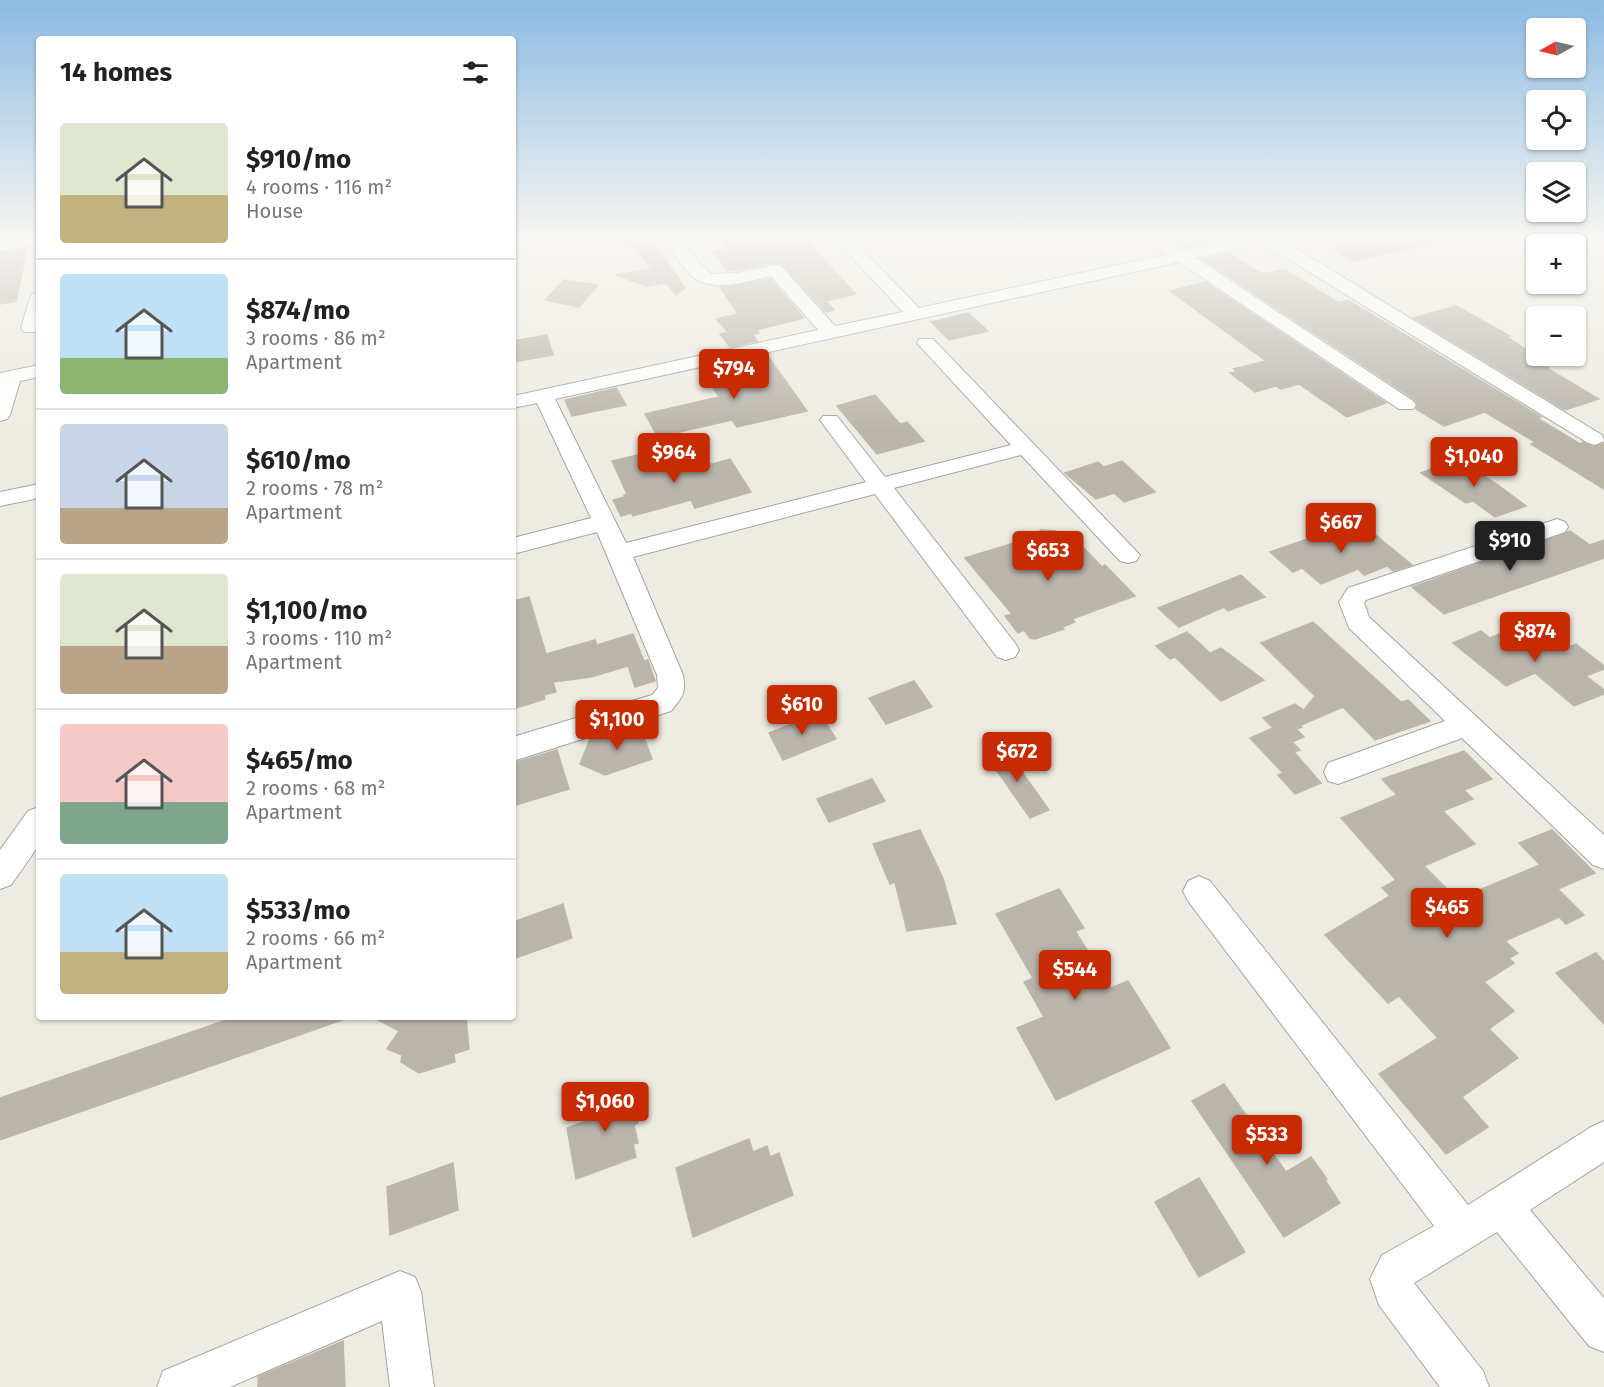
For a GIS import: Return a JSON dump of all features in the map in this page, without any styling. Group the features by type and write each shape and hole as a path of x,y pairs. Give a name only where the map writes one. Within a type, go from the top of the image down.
{"street":[{"path":"803,302 831,333"},
{"path":"903,302 916,315"},
{"path":"516,401 976,302"},
{"path":"1250,302 1406,405"},
{"path":"1371,302 1595,439"},
{"path":"30,328 36,308"},
{"path":"926,343 1023,448 1128,555"},
{"path":"0,415 5,378 36,372"},
{"path":"516,748 661,703 672,690 670,675 620,553 543,395"},
{"path":"830,420 1006,650"},
{"path":"620,553 1023,448"},
{"path":"0,499 36,492"},
{"path":"516,545 605,522"},
{"path":"1557,527 1357,594 1351,602 1358,622 1604,855"},
{"path":"1338,772 1465,725"},
{"path":"0,875 36,824"},
{"path":"1199,891 1463,1231"},
{"path":"1467,1387 1394,1290 1391,1279 1397,1270 1463,1231 1604,1140"},
{"path":"1500,1205 1604,1331"},
{"path":"179,1387 400,1292 412,1387"}],"building":[{"path":"553,302 584,302 579,307"},
{"path":"730,302 790,302 804,318 756,330 759,333 753,335 757,341 730,347 720,334 728,332 716,319 738,314"},
{"path":"816,302 827,302 834,310 826,312"},
{"path":"1185,302 1235,302 1386,403 1347,417 1299,384 1281,389 1276,386 1255,392 1230,373 1237,372 1234,369 1266,361"},
{"path":"1267,302 1351,302 1541,417 1537,418 1580,444 1583,442 1594,447 1604,443 1604,489 1531,444 1535,442 1485,412 1444,426 1416,409 1418,405 1414,399"},
{"path":"1456,306 1510,336 1507,337 1526,349 1526,366 1546,366 1599,399 1565,410 1414,318"},
{"path":"968,313 988,331 949,340 931,322"},
{"path":"547,335 553,355 516,361 516,340"},
{"path":"767,355 807,411 737,427 732,420 658,437 645,414 719,397 704,372"},
{"path":"616,388 626,405 572,416 565,400"},
{"path":"875,395 900,424 907,422 924,441 877,454 837,406"},
{"path":"658,450 671,475 730,459 751,492 695,508 691,500 633,516 631,513 621,516 613,500 625,497 624,495 627,494 612,461"},
{"path":"1122,461 1155,492 1124,502 1114,493 1096,499 1065,473 1098,462 1104,467"},
{"path":"1462,462 1526,506 1495,517 1473,501 1466,503 1421,473 1444,464 1449,467"},
{"path":"1361,523 1412,565 1393,571 1387,566 1364,575 1358,569 1321,584 1302,568 1293,572 1270,552 1321,534 1323,536"},
{"path":"1041,530 1056,531 1058,534 1065,532 1102,567 1105,565 1135,596 1072,619 1075,622 1062,627 1064,629 1035,639 1030,638 1024,630 1018,633 1005,616 1012,614 965,558 1030,538"},
{"path":"1570,531 1590,545 1604,540 1604,558 1444,614 1412,587"},
{"path":"1241,575 1265,597 1228,611 1224,607 1179,627 1158,608"},
{"path":"529,597 546,654 595,640 597,645 633,634 644,661 648,660 655,681 635,687 628,666 591,677 553,682 556,692 544,695 545,699 516,708 516,600"},
{"path":"1313,622 1401,702 1408,700 1430,721 1375,740 1343,707 1301,725 1302,727 1296,729 1304,737 1292,742 1300,750 1294,752 1321,783 1295,794 1278,775 1283,773 1250,738 1273,728 1263,718 1295,704 1304,710 1315,696 1261,643"},
{"path":"1520,625 1555,652 1576,644 1604,666 1604,669 1586,676 1604,690 1604,694 1574,706 1535,673 1506,686 1453,643 1481,631 1490,638"},
{"path":"1187,632 1210,653 1221,648 1264,680 1221,701 1175,657 1170,659 1156,646"},
{"path":"914,681 932,707 886,724 869,698"},
{"path":"820,713 836,739 783,760 769,733"},
{"path":"639,724 652,759 605,775 580,764 590,739"},
{"path":"1004,747 1049,810 1030,818 986,755"},
{"path":"557,750 569,789 516,805 516,762"},
{"path":"1464,751 1492,779 1464,790 1473,799 1443,811 1475,844 1424,866 1457,899 1540,865 1519,843 1552,830 1595,873 1558,889 1584,915 1566,924 1559,917 1505,941 1518,953 1509,958 1514,963 1484,982 1514,1011 1489,1029 1518,1058 1462,1097 1488,1127 1446,1154 1379,1074 1438,1038 1399,996 1388,1003 1325,935 1390,896 1382,888 1396,880 1341,818 1397,795 1382,779"},
{"path":"872,779 885,801 829,822 817,799"},
{"path":"920,830 943,878 956,924 907,931 895,882 890,884 873,844"},
{"path":"1059,889 1084,928 1075,931 1111,988 1128,981 1170,1048 1056,1100 1017,1028 1044,1017 1024,982 1033,978 996,914"},
{"path":"563,904 572,938 516,958 516,921"},
{"path":"1596,953 1604,962 1604,1024 1556,973"},
{"path":"226,1020 342,1020 0,1140 0,1098"},
{"path":"379,1020 466,1020 469,1049 454,1054 455,1062 419,1073 401,1062 402,1055 387,1049 399,1031"},
{"path":"629,1084 638,1123 634,1125 638,1143 633,1144 636,1157 576,1179 567,1128 589,1120 585,1100"},
{"path":"1224,1084 1286,1172 1311,1157 1327,1179 1325,1180 1340,1203 1284,1237 1192,1101"},
{"path":"749,1139 753,1152 767,1146 770,1157 779,1153 793,1195 693,1237 676,1168"},
{"path":"453,1163 458,1210 390,1235 387,1187"},
{"path":"1199,1178 1245,1252 1199,1277 1155,1202"},
{"path":"343,1341 345,1387 258,1387 258,1377"}]}
